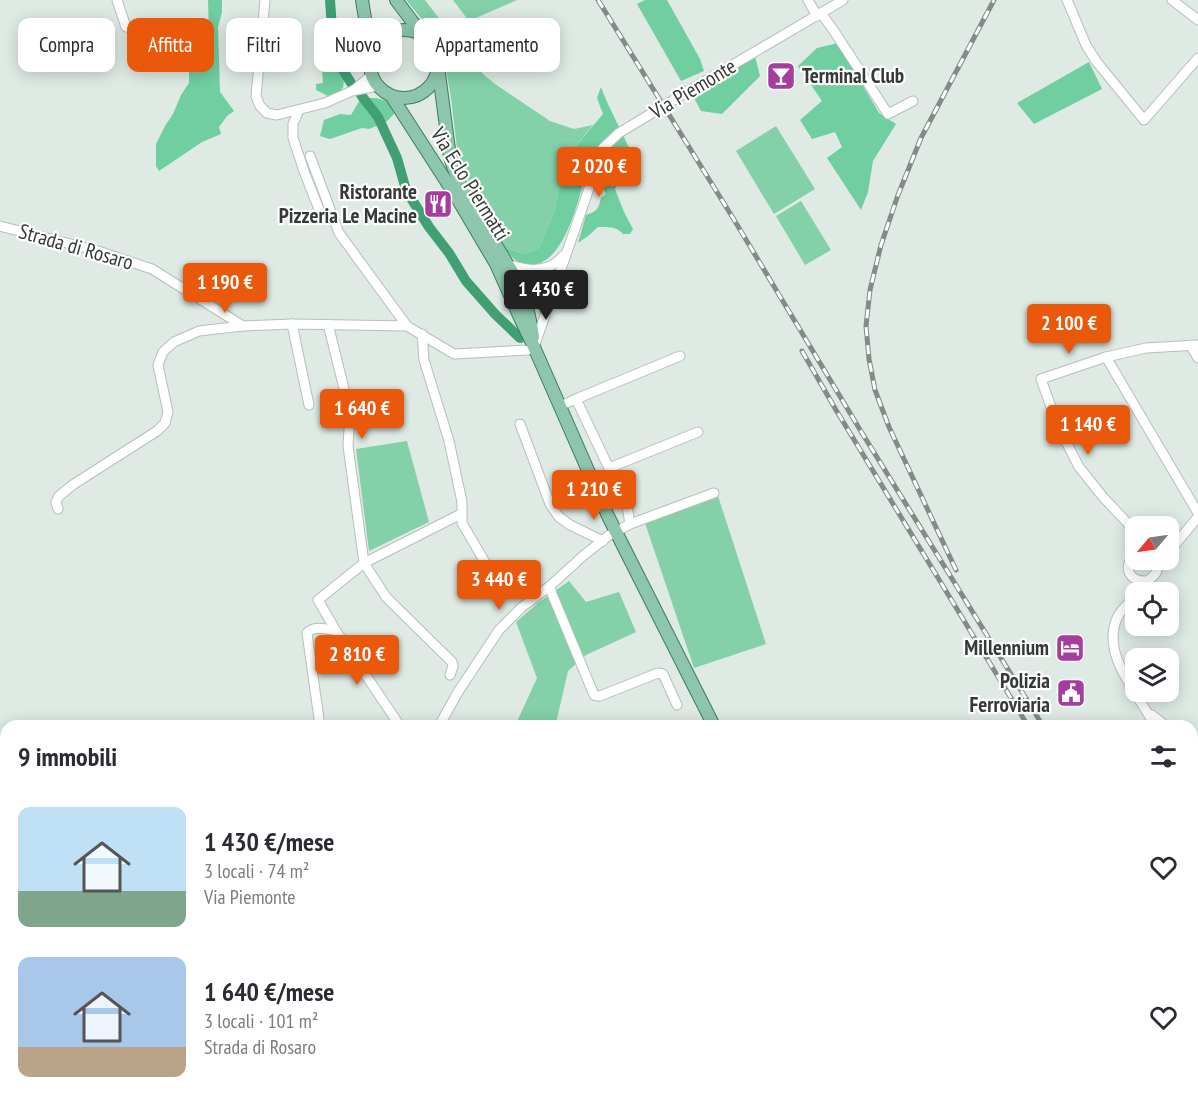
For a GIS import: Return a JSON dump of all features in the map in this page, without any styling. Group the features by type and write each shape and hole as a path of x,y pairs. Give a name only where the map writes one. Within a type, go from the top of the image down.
{"main road":[{"path":"362,0 365,18"},
{"name":"Via Eclo Piermatti","path":"396,0 414,24"},
{"path":"372,72 374,80"},
{"path":"392,97 403,99 423,93 431,86 437,72"},
{"name":"Via Eclo Piermatti","path":"439,72 452,165 464,193 502,264 521,320 534,347"},
{"name":"Via Eclo Piermatti","path":"374,80 384,92 392,97 457,198 521,290 530,317 534,347"},
{"path":"534,347 616,532 711,720"}],"street":[{"path":"117,0 126,27"},
{"path":"265,0 256,96 260,106 267,113 277,115 325,103 374,80"},
{"path":"807,0 834,31 888,114 913,101"},
{"name":"Via Piemonte","path":"534,347 603,148 619,133 843,0"},
{"path":"1066,0 1086,45 1096,61 1144,120 1198,58"},
{"path":"1172,0 1198,20"},
{"path":"299,110 293,124 293,138 323,219"},
{"path":"310,156 339,233 407,326 454,354 528,351 534,347"},
{"name":"Strada di Rosaro","path":"0,226 98,250 152,270 243,326"},
{"path":"502,264 521,269 539,269 553,265 566,253"},
{"path":"525,302 538,302 548,297 554,289"},
{"path":"292,324 309,405"},
{"path":"58,509 56,502 59,496 157,431 165,423 168,412 158,364 164,351 174,342 199,331 243,326 328,324 407,326"},
{"path":"328,324 350,413 348,446 364,563 386,597 452,662 450,675"},
{"path":"422,334 424,360 449,441 462,502 462,523 499,586"},
{"path":"1125,520 1079,467 1057,424 1041,379 1106,357 1146,348 1194,345 1198,358"},
{"path":"560,406 680,356"},
{"path":"1106,357 1198,515 1179,539"},
{"path":"576,399 627,506 630,524"},
{"path":"520,424 550,504 559,517 603,541"},
{"path":"609,468 698,432"},
{"path":"442,720 499,630 522,608 616,532 630,524 714,493"},
{"path":"396,720 318,600 364,563 461,514"},
{"path":"1128,570 1131,582"},
{"path":"1130,575 1134,579 1145,581 1150,580 1156,570"},
{"path":"550,586 594,695 600,696 658,673 663,674 667,679 677,705"},
{"path":"1125,608 1119,615 1114,630 1113,644 1117,660 1152,720"},
{"path":"319,720 307,633 315,628 336,631"},
{"path":"1148,712 1158,720"}],"green space":[{"path":"208,0 222,0 218,27 220,92 234,111 219,127 221,134 202,142 159,171 156,166 156,144 189,83 189,72 214,72 214,18 209,18"},
{"path":"406,0 425,0 439,18 421,18"},
{"path":"453,0 517,0 476,18 467,18"},
{"path":"645,0 667,0 700,59 704,71 681,81 637,4"},
{"path":"838,43 879,113 896,124 873,161 868,192 861,210 827,158 842,147 835,132 812,139 800,120 822,101 798,66 817,48"},
{"path":"755,56 760,76 722,114 701,111 693,96"},
{"path":"1089,62 1102,89 1034,124 1017,103"},
{"path":"322,72 345,72 343,88 340,91 328,96 316,90 316,84 323,83"},
{"path":"447,72 481,72 495,84 550,121 574,129 593,125 564,160 554,213 539,248 524,254 505,248 475,198 458,156"},
{"path":"601,87 630,150 610,164 605,174 614,176 618,182 615,189 633,229 630,234 623,234 615,228 598,227 578,243 586,215 597,209 601,198 606,194 603,188 598,186 600,169 585,178 567,230 552,255 542,262 531,265 519,262 505,248 524,254 539,248 554,213 564,160 603,114 597,98"},
{"path":"361,98 376,98 391,102 396,112 386,122 369,129 362,128 330,139 320,136 324,120 340,114 351,115"},
{"path":"776,126 815,189 774,214 736,151"},
{"path":"801,201 831,250 805,265 776,216"},
{"path":"407,441 429,522 369,551 356,449"},
{"path":"718,496 766,644 694,668 645,523"},
{"path":"569,581 586,602 619,592 636,632 586,655 568,671 557,720 518,720 537,678 516,622"}],"waterway":[{"path":"330,0 333,43 340,65 351,83"},
{"path":"361,95 378,117 397,158 406,190 429,227 449,253 466,281 520,338"}],"railway":[{"path":"598,0 1039,720"},
{"path":"956,570 889,427 875,390 866,326 870,290 881,245 898,195 921,138 994,0"},
{"path":"802,351 1024,720"}],"place":[{"name":"Terminal Club","path":"781,76"},
{"name":"Ristorante Pizzeria Le Macine","path":"438,204"},
{"name":"Millennium","path":"1070,648"},
{"name":"Polizia Ferroviaria","path":"1071,693"}]}
